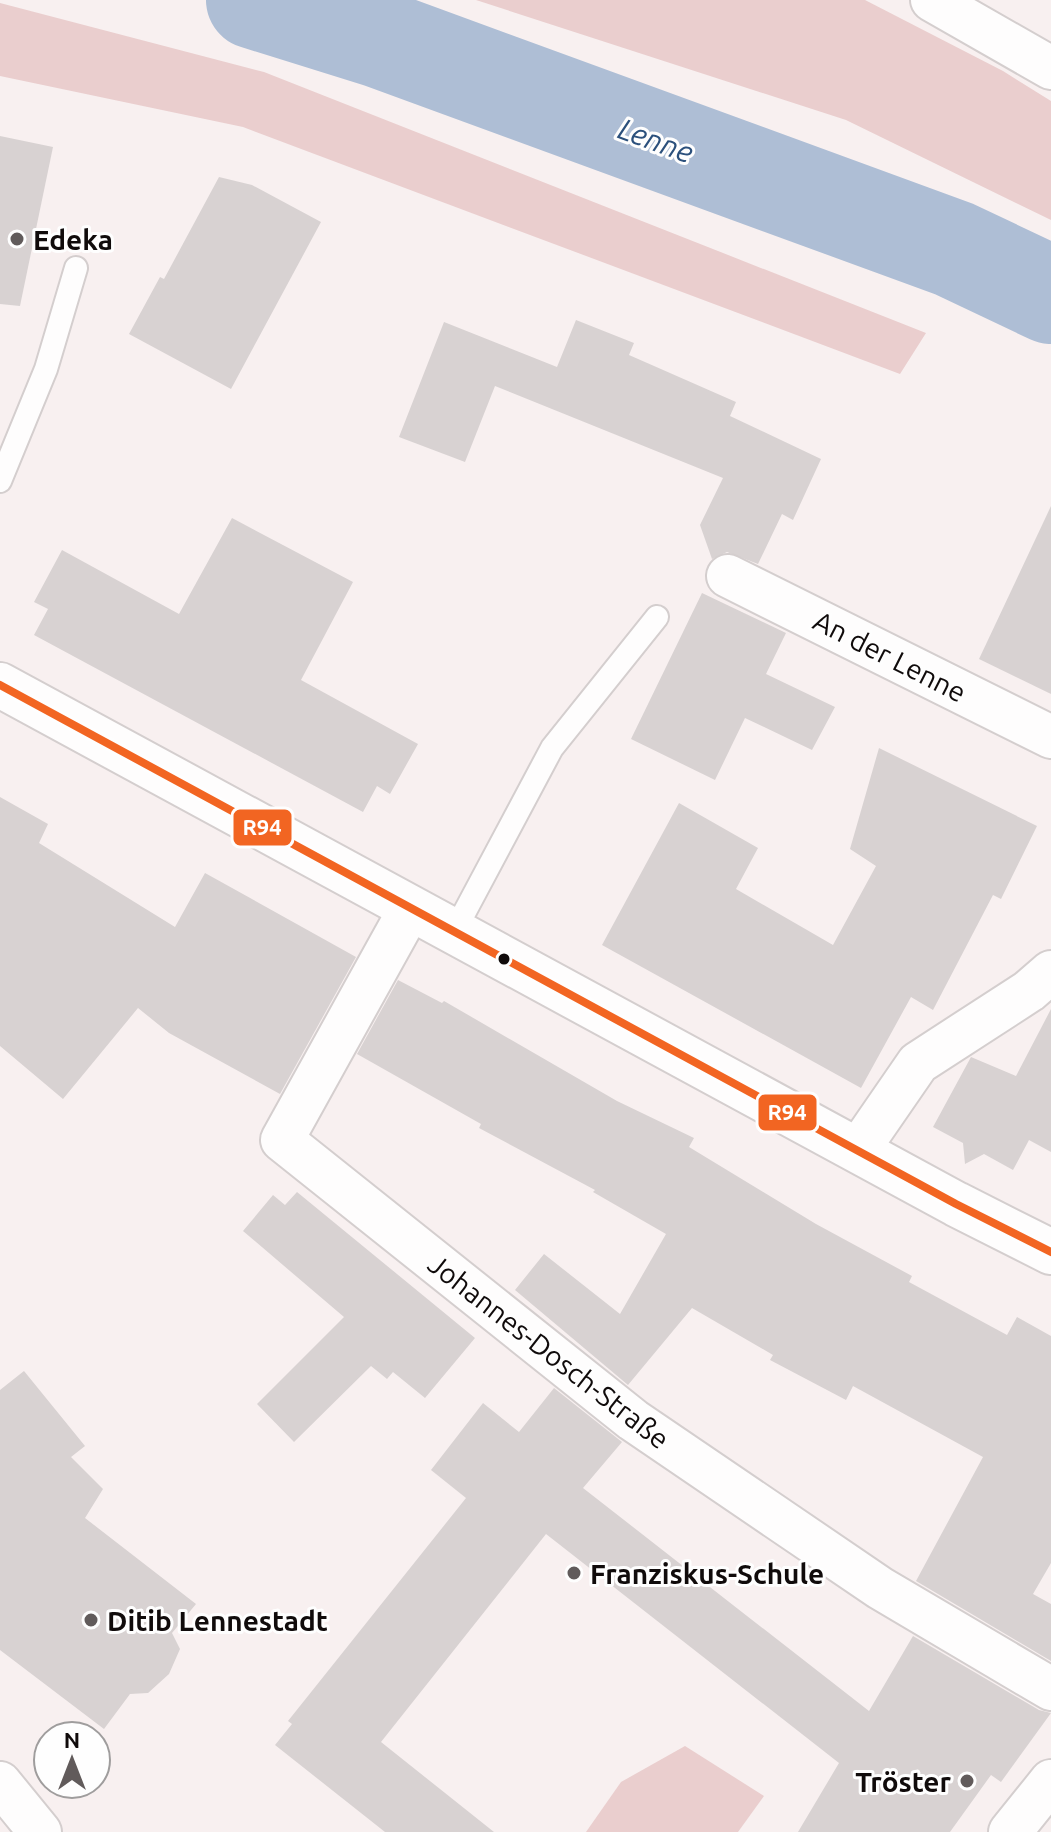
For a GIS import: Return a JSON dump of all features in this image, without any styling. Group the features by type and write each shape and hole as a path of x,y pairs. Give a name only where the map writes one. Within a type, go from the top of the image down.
{"main road":[{"path":"0,685 410,909 1051,1252"}],"street":[{"path":"932,0 1051,68"},
{"name":"An der Lenne","path":"728,576 1051,737"},
{"name":"Johannes-Dosch-Straße","path":"410,909 282,1140 633,1420 880,1588 1051,1689"},
{"path":"858,1150 918,1063 1029,991 1051,972"},
{"path":"1010,1832 1051,1781"},
{"path":"0,1783 40,1832"}],"lane":[{"path":"0,481 46,369 76,268"},
{"path":"454,932 552,748 657,617"}],"shaded area":[{"path":"476,0 865,0 1003,71 1051,101 1051,220 846,120"},
{"path":"0,3 264,72 926,333 900,374 243,127 0,76"},
{"path":"685,1746 764,1796 738,1832 586,1832 621,1782"}],"building":[{"name":"Edeka","path":"0,136 53,147 20,306 0,304"},
{"path":"219,177 252,185 321,222 231,389 129,334 160,277 164,279"},
{"path":"576,320 634,343 629,355 736,402 730,416 821,459 793,520 782,514 758,564 727,552 712,559 700,525 723,478 495,386 465,462 399,437 444,322 557,367"},
{"path":"1051,506 1051,694 979,659"},
{"path":"232,518 353,582 301,680 418,744 390,794 377,786 363,812 34,635 48,609 34,602 62,550 179,614"},
{"path":"702,593 786,633 766,674 835,707 812,750 745,718 715,780 631,739"},
{"path":"879,748 1037,826 1001,899 993,895 933,1010 911,997 861,1088 602,945 679,803 758,848 736,889 833,945 876,866 850,849"},
{"path":"0,797 48,824 39,843 175,927 205,873 356,957 280,1094 169,1033 138,1008 63,1099 0,1046"},
{"path":"398,980 442,1003 444,1001 617,1101 694,1138 689,1147 816,1224 912,1276 909,1282 1007,1335 1017,1317 1051,1336 1051,1563 1033,1594 1051,1604 1051,1661 916,1581 983,1457 853,1386 846,1400 770,1360 773,1355 692,1308 628,1385 515,1290 544,1254 620,1314 666,1234 593,1192 595,1190 479,1128 481,1124 357,1054"},
{"path":"1051,1009 1051,1152 1029,1140 1013,1170 984,1154 965,1164 963,1143 933,1127 971,1057 1016,1076"},
{"path":"297,1192 475,1338 425,1398 393,1372 387,1379 371,1366 294,1442 257,1404 344,1317 243,1231 273,1195 285,1205"},
{"name":"Ditib Lennestadt","path":"24,1371 85,1446 71,1457 103,1489 85,1518 196,1604 172,1633 180,1649 169,1674 148,1693 130,1694 111,1720 92,1720 0,1650 0,1390"},
{"path":"554,1388 622,1442 583,1488 869,1711 913,1636 1039,1710 1051,1713 1001,1782 991,1775 950,1832 798,1832 839,1763 546,1534 381,1742 494,1832 385,1832 275,1745 292,1724 288,1721 466,1498 431,1470 483,1403 519,1432"}],"waterway":[{"name":"Lenne","path":"255,0 380,39 954,249 1051,295"}],"transit line":[{"name":"R94","path":"0,685 956,1204 1051,1252"}],"place":[{"name":"Edeka","path":"17,239"},
{"name":"Franziskus-Schule","path":"574,1573"},
{"name":"Ditib Lennestadt","path":"91,1620"},
{"name":"Tröster","path":"967,1781"}]}
